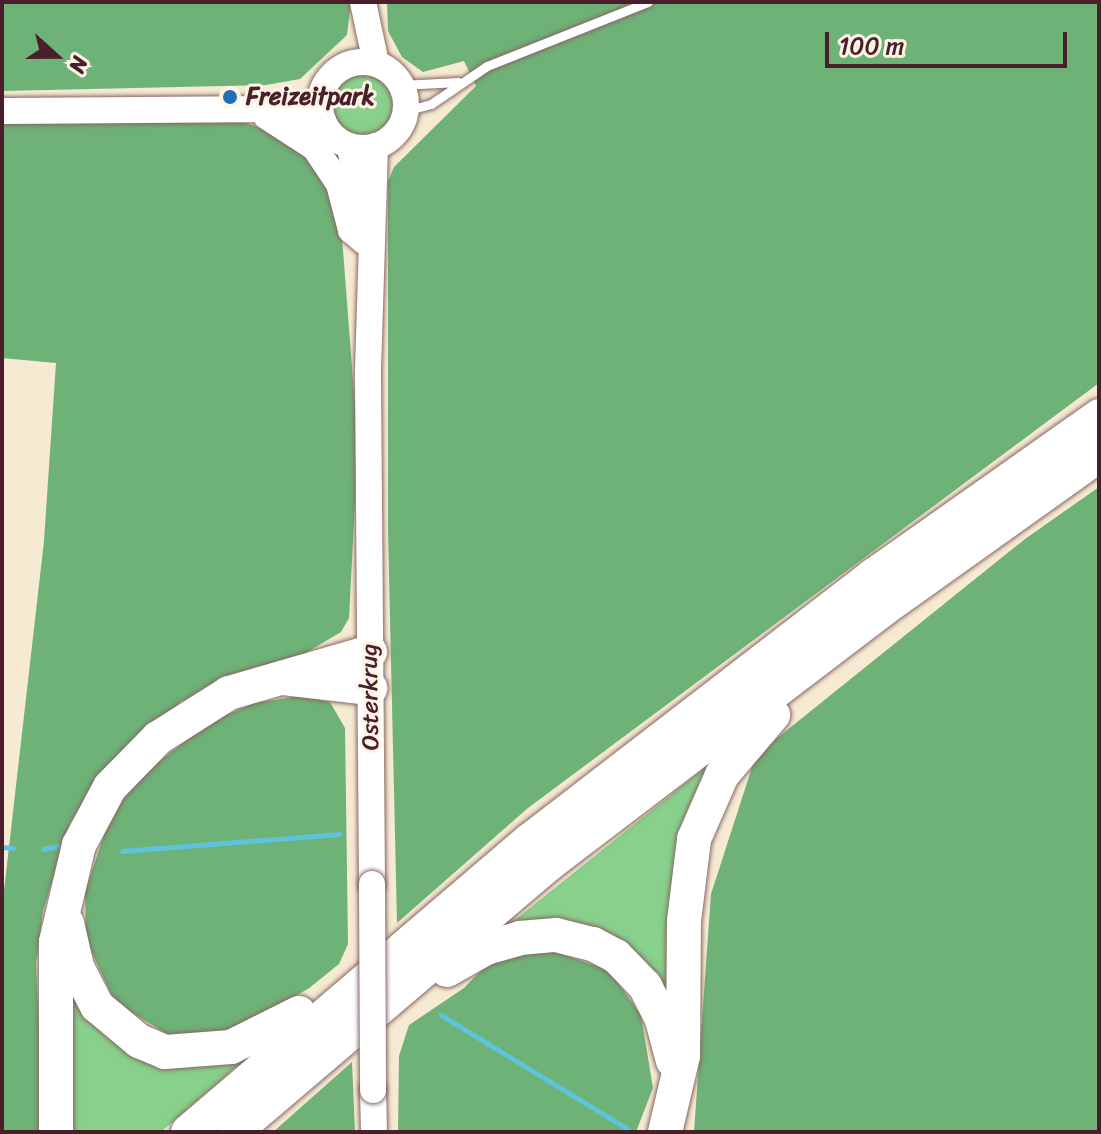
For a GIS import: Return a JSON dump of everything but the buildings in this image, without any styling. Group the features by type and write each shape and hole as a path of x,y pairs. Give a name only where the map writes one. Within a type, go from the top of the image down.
{"highway":[{"path":"188,1132 530,840 874,575 1099,416"},
{"path":"234,1132 549,864 869,621 1099,455"},
{"path":"665,1132 677,1085 685,1028 687,873 707,803 742,747 857,647 869,621"},
{"path":"56,1132 53,974 64,902 93,814 134,759 192,714 229,693 370,652"},
{"path":"279,677 370,688"},
{"path":"64,902 77,967 97,1006 139,1041 165,1052 203,1052 241,1043 287,1022 349,973 379,966"},
{"path":"361,1023 391,1016 448,969 486,948 540,935 568,937 616,956 645,986 666,1032 677,1085"}],"main road":[{"path":"2,111 322,108 362,146 393,135 403,98 364,63 363,2"},
{"path":"322,108 331,76 364,63"},
{"path":"270,109 315,148 339,184 351,230 367,252"},
{"name":"Osterkrug","path":"362,146 367,252 374,1132"}],"lane":[{"path":"403,98 461,81 648,2"},
{"path":"403,98 431,104 461,81"}],"green space":[{"path":"2,2 351,2 347,35 300,79 266,85 2,91"},
{"path":"387,2 1099,2 1099,383 528,808 397,923 388,530 388,181 394,167 476,86 464,61 423,72 402,57 388,31"},
{"path":"362,71 386,81 396,105 386,129 362,139 338,129 328,105 338,81"},
{"path":"243,122 276,133 315,162 340,211 358,445 349,618 341,632 304,654 238,675 182,701 141,735 93,788 70,823 43,911 36,964 44,1130 2,1132 2,908 44,541 56,363 2,358 2,124"},
{"path":"1099,487 1099,1132 694,1132 711,894 756,755 1025,539"},
{"path":"300,696 330,702 345,728 348,944 339,964 308,989 233,1030 186,1040 167,1034 115,1002 86,940 85,892 108,823 130,784 210,722 254,703"},
{"path":"727,750 697,814 679,1023 638,964 501,931"},
{"path":"543,948 609,970 641,1015 653,1088 636,1132 398,1132 399,1056 409,1025 464,988 488,963"},
{"path":"67,949 110,1033 250,1055 161,1132 64,1132"},
{"path":"352,1062 355,1132 273,1132"}],"waterway":[{"path":"122,851 339,834"},
{"path":"43,849 58,846"},
{"path":"2,847 13,848"},
{"path":"441,1015 628,1129"}],"place":[{"name":"Freizeitpark","path":"230,97"}]}
